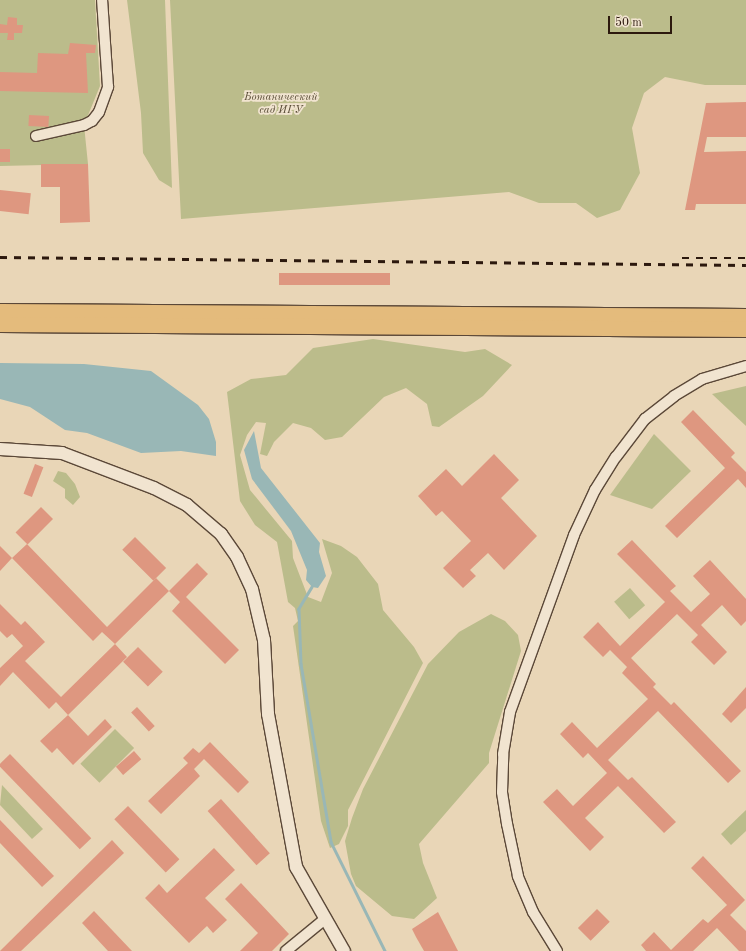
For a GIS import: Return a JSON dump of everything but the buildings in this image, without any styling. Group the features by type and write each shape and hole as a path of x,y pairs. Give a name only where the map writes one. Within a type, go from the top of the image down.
{"main road":[{"path":"0,311 746,316"},
{"path":"0,324 746,329"}],"street":[{"path":"36,136 92,122 99,112 108,87 102,0"},
{"path":"557,951 533,912 518,876 507,824 502,792 503,754 510,712 574,535 595,490 616,457 645,419 674,396 702,379 746,366"},
{"path":"0,449 62,453 114,472 187,505 225,540 252,589 264,640 268,714 297,872 344,951"},
{"path":"286,951 325,919"}],"green space":[{"path":"0,0 95,0 100,86 84,125 88,164 0,166"},
{"path":"127,0 165,0 172,188 159,180 143,153 141,113"},
{"name":"Ботанический сад ИГУ","path":"170,0 746,0 746,85 705,85 665,77 644,93 632,128 640,173 620,210 597,218 576,203 539,203 509,192 181,219"},
{"path":"373,339 465,352 485,349 512,365 483,396 439,427 432,426 427,404 406,388 384,397 342,437 325,440 311,428 293,423 274,442 267,456 260,454 266,423 256,422 247,435 240,455 250,490 292,541 293,558 308,597 321,602 332,573 322,539 341,546 357,557 378,584 383,610 414,647 423,663 348,810 348,826 339,844 330,848 321,821 293,626 298,621 295,608 288,602 277,542 255,525 240,501 227,392 251,379 286,375 313,348"},
{"path":"746,386 746,426 712,394"},
{"path":"654,434 691,471 652,509 610,495"},
{"path":"58,471 66,473 75,484 80,497 73,505 65,498 65,489 53,481"},
{"path":"630,588 645,605 629,619 614,602"},
{"path":"491,614 505,621 518,635 521,651 489,753 489,763 419,844 423,863 437,898 414,919 392,916 356,886 351,874 345,841 352,818 363,789 428,664 459,632"},
{"path":"115,729 134,748 99,783 80,764"},
{"path":"2,785 43,829 32,839 0,805"},
{"path":"746,810 746,831 731,845 721,834"}],"water":[{"path":"0,363 84,364 151,371 198,405 209,419 216,442 216,456 181,451 141,453 87,433 65,430 30,407 0,399"},
{"path":"254,431 261,468 320,543 319,552 326,576 318,588 312,587 306,580 307,570 291,531 252,479 244,450"}],"waterway":[{"path":"312,587 299,609 301,664 331,842 385,951"}],"railway":[{"path":"0,257 746,265"},
{"path":"682,258 746,258"}]}
